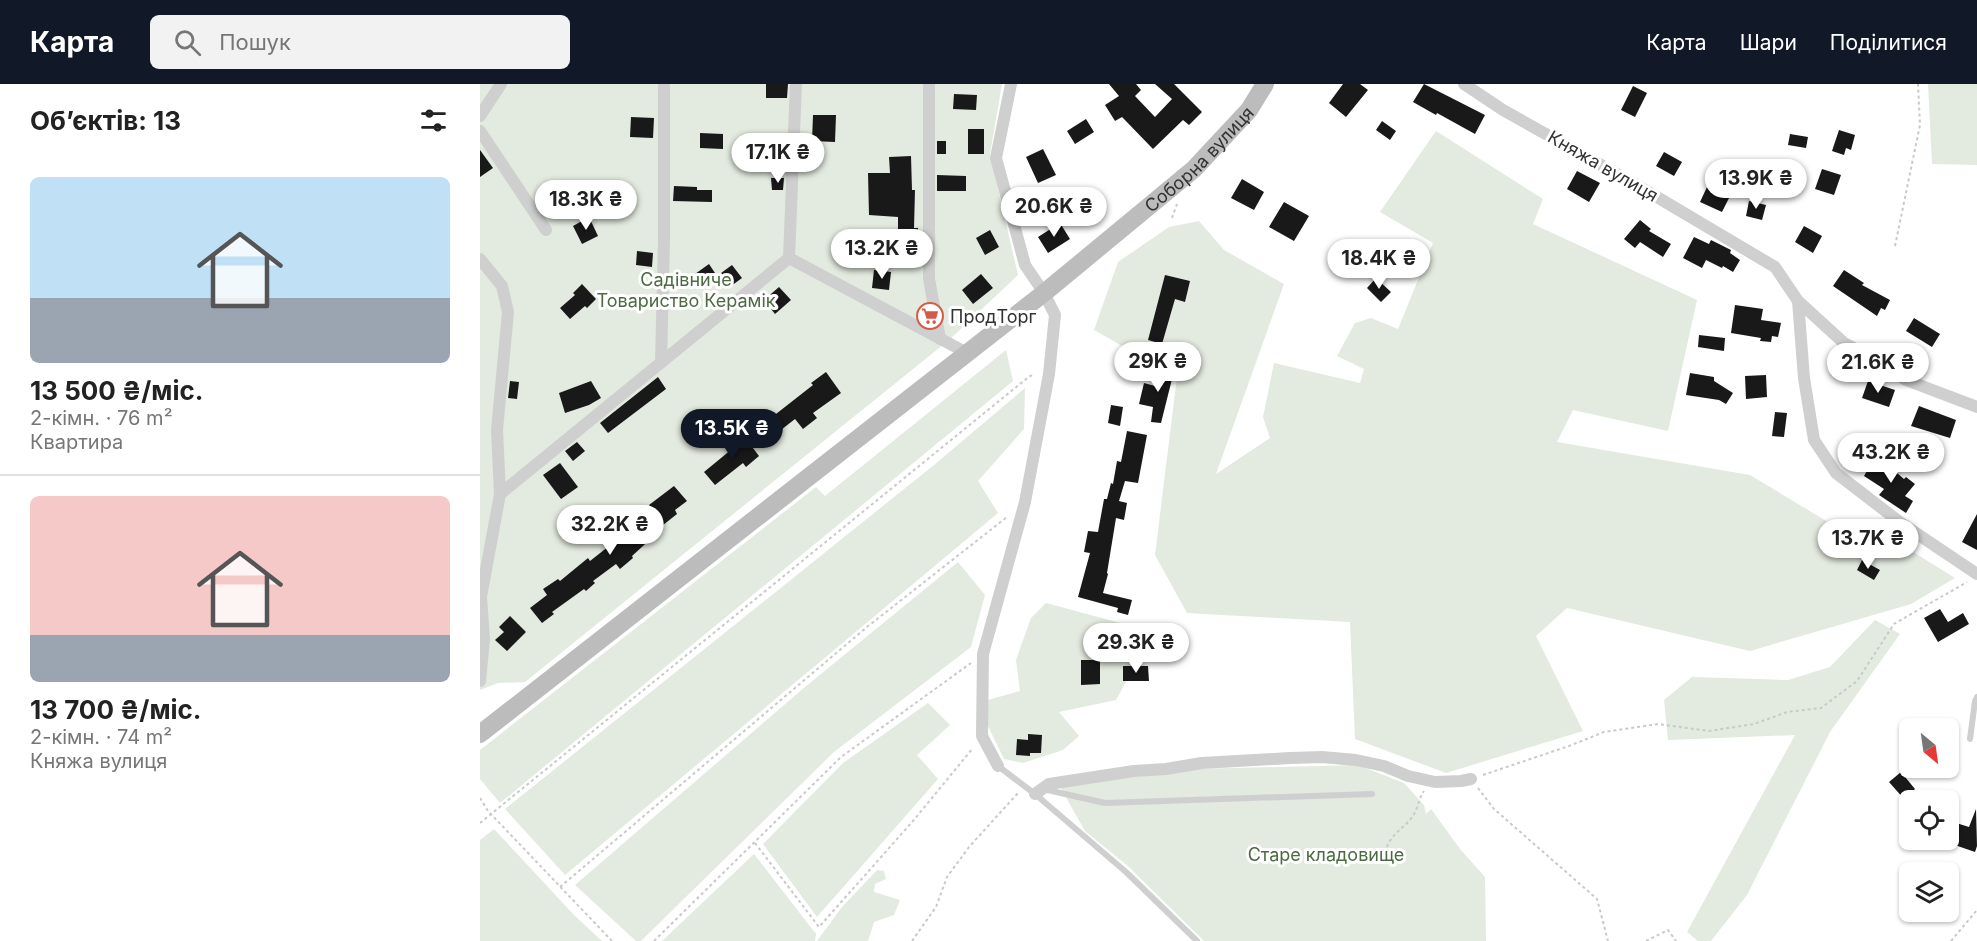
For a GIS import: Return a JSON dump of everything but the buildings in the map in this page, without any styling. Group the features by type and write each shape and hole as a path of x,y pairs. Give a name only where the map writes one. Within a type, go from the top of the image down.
{"main road":[{"name":"Соборна вулиця","path":"480,734 967,353 1194,169 1250,110 1265,84"}],"street":[{"path":"480,116 501,84"},
{"path":"661,363 664,84"},
{"path":"500,494 789,258 796,84"},
{"path":"929,84 929,279 940,339"},
{"path":"998,766 982,736 983,654 1025,502 1049,374 1055,315 1044,292 1025,265 996,158 1011,84"},
{"name":"Княжа вулиця","path":"1464,84 1503,110 1635,184 1775,267 1798,301 1804,378 1814,440 1836,473 1900,523 1977,574"},
{"path":"480,132 546,230"},
{"path":"789,258 967,353"},
{"path":"480,259 502,286 508,312 497,430 500,494 481,597 484,639 480,681"},
{"path":"1798,301 1844,343 1875,359 1906,380 1977,407"},
{"path":"1034,790 1049,784 1202,763 1322,757 1356,760 1384,766 1408,776 1430,781 1471,779"}],"lane":[{"path":"1970,739 1977,697"},
{"path":"998,766 1034,790 1126,872 1197,941"},
{"path":"1034,790 1105,803 1372,794"}],"path":[{"path":"1895,246 1920,125 1918,84"},
{"path":"480,823 1030,376 1049,374"},
{"path":"560,887 867,627 1025,502"},
{"path":"1608,941 1597,899 1494,809 1471,779 1604,732 1658,724 1708,731 1754,724 1787,712 1821,708 1857,681 1894,624 1967,582"},
{"path":"654,941 841,757 983,654"},
{"path":"754,842 819,927 913,821 982,736"},
{"path":"1387,847 1391,837 1405,826 1414,814 1420,797 1430,781"},
{"path":"912,941 936,907 947,877 969,848 1034,790"},
{"path":"480,798 491,814 612,941"},
{"path":"1951,941 1977,910"},
{"path":"1646,941 1668,930 1676,941"}],"green space":[{"name":"Садівниче Товариство Керамік","path":"480,84 1002,84 990,154 1018,275 949,340 525,682 498,683 480,690"},
{"path":"1928,84 1977,84 1977,165 1932,164"},
{"path":"1436,131 1543,199 1533,224 1697,300 1668,431 1573,410 1557,442 1750,475 1866,545 1881,532 1955,578 1911,604 1750,651 1567,608 1536,636 1583,731 1446,773 1355,739 1350,622 1187,613 1155,555 1177,377 1094,330 1118,262 1169,227 1199,221 1224,250 1284,284 1216,474 1270,438 1263,417 1274,363 1360,383 1364,369 1337,356 1355,323 1371,318 1398,329 1433,243 1380,212"},
{"path":"1006,350 1013,381 500,803 480,779 480,750 816,487 825,496"},
{"path":"1025,388 1024,429 978,481 998,513 565,875 505,809 934,465"},
{"path":"958,562 985,595 971,647 834,752 641,941 636,941 575,885 805,687"},
{"path":"1046,603 1124,624 1137,662 1116,700 1059,712 1079,736 1063,750 1023,763 1004,759 986,722 988,700 1020,691 1016,660 1031,618"},
{"path":"1875,620 1900,634 1830,732 1747,895 1711,941 1698,941 1687,932 1795,735 1668,740 1664,700 1692,677 1788,680 1830,667"},
{"path":"928,703 950,725 917,755 938,779 817,917 763,844 843,763"},
{"name":"Старе кладовище","path":"1358,765 1404,783 1424,805 1426,814 1431,809 1460,849 1485,877 1486,941 1204,941 1129,867 1085,831 1060,787 1193,769"},
{"path":"494,829 574,915 602,941 480,941 480,840"},
{"path":"754,854 816,934 815,941 662,941"},
{"path":"877,870 884,871 886,879 875,884 874,892 900,900 894,915 874,922 868,941 817,941 842,907"}],"place":[{"name":"ПродТорг","path":"930,316"}]}
